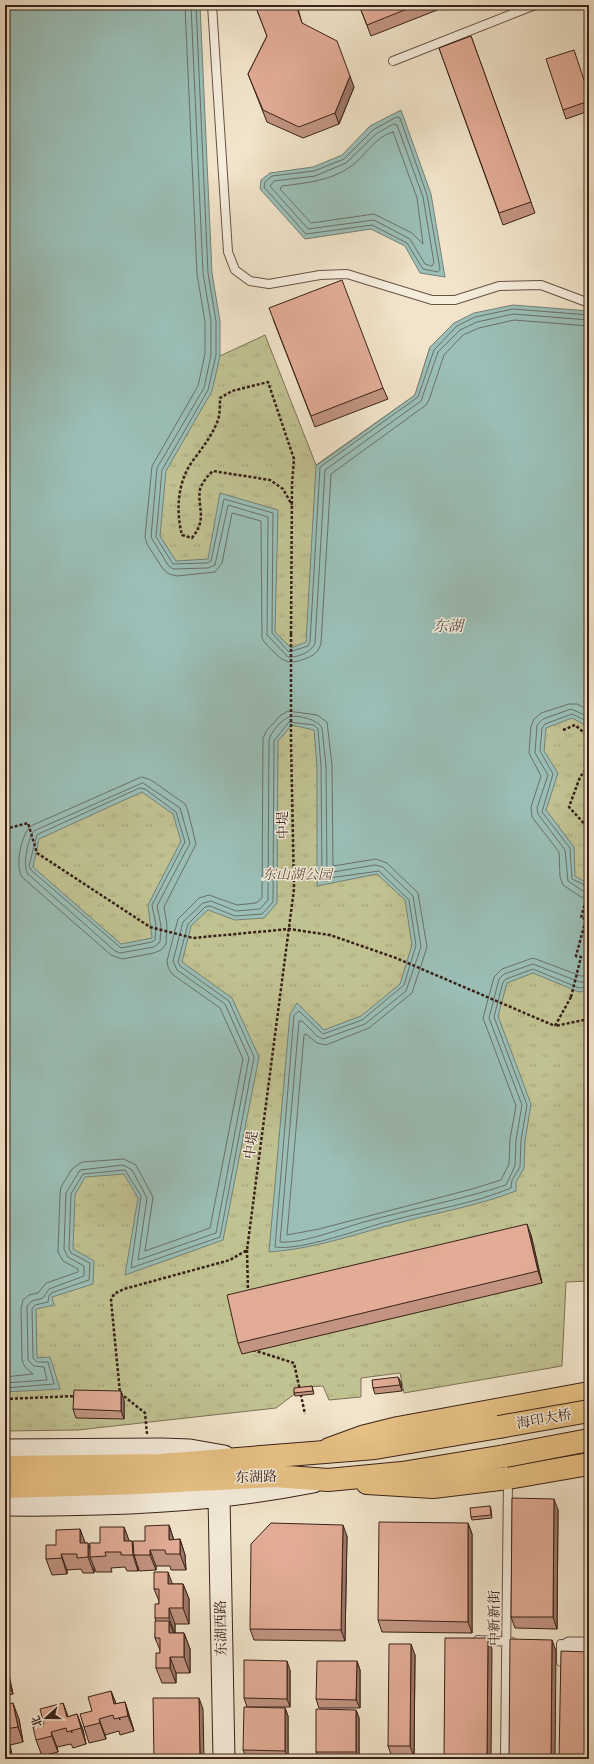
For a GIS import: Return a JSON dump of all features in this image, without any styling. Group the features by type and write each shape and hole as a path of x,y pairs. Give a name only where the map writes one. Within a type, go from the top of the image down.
{"main road":[{"path":"321,1452 362,1437 398,1428 589,1393"},
{"name":"海印大桥","path":"499,1427 589,1411"},
{"name":"东湖路","path":"6,1477 375,1448 499,1427"},
{"name":"海印大桥","path":"505,1456 589,1440"},
{"name":"东湖路","path":"6,1477 139,1483 274,1476 328,1480 402,1473 505,1456"},
{"path":"6,1477 64,1505 219,1497 267,1491 328,1480 433,1487 508,1478 589,1464"},
{"name":"东湖西路","path":"219,1497 224,1759"}],"street":[{"path":"561,1644 589,1645"}],"lane":[{"path":"212,5 228,252 235,270 250,281 269,284 320,275 347,274 432,300 455,300 499,286 541,285 589,303"},
{"path":"392,61 535,5"},
{"name":"中新新街","path":"505,1759 508,1478"},
{"path":"476,1640 523,1642"},
{"path":"561,1644 561,1667"}],"path":[{"name":"中堤","path":"248,1296 247,1250 294,889 291,743 291,634 292,504 294,459 268,382 232,391 220,398 218,419 206,443 191,463 183,483 178,519 182,535 192,538 198,530 202,513 200,489 213,471 270,480 283,489 292,504"},
{"path":"563,730 575,725 589,737"},
{"path":"589,766 580,777 569,807 589,829"},
{"path":"5,829 28,823 37,853 150,927 193,938 289,929 330,935 396,958 555,1026 589,1019"},
{"path":"555,1026 571,997 581,957 576,956 586,919 581,918 589,888"},
{"path":"148,1440 145,1413 120,1393 111,1300 114,1294 124,1289 230,1260 247,1250"},
{"path":"249,1349 294,1363 304,1414"},
{"path":"5,1399 78,1396"},
{"path":"117,1396 124,1396"}],"green space":[{"name":"东湖","path":"589,312 589,1281 566,1282 562,1366 404,1393 400,1373 361,1378 361,1397 329,1400 323,1386 304,1387 276,1408 78,1430 5,1431 5,436 220,356 265,335 316,465 415,395 430,347"}],"water":[{"name":"东湖","path":"5,5 200,5 212,273 220,321 220,356 212,391 166,471 160,536 176,561 208,559 220,493 278,510 275,632 291,648 306,642 316,466 415,395 430,347 454,323 474,313 513,305 589,311 589,727 572,718 546,728 544,751 558,773 546,810 574,847 575,876 589,884 589,990 579,992 533,973 507,983 498,1016 531,1104 525,1141 524,1168 516,1182 516,1191 474,1204 320,1244 303,1248 269,1252 290,1014 297,1003 324,1030 361,1016 400,984 412,945 405,900 377,874 317,886 317,766 314,730 292,725 278,741 277,903 264,918 235,920 208,910 191,926 182,962 232,998 259,1057 223,1240 125,1275 138,1198 124,1174 85,1177 75,1195 73,1249 94,1261 93,1284 52,1297 54,1305 36,1309 37,1358 50,1357 60,1389 5,1392","holes":["142,792 173,814 181,841 148,905 152,938 121,944 33,867 39,839"]},
{"path":"401,110 431,194 445,277 420,273 405,246 371,229 305,239 260,189 261,180 270,173 313,167 342,155 370,126"}],"building":[{"path":"255,5 296,5 302,23 337,41 350,76 335,113 299,127 263,110 248,74 267,36"},
{"path":"359,5 417,5 367,25"},
{"path":"471,36 531,202 499,213 439,48"},
{"path":"574,50 589,95 589,101 563,110 546,59"},
{"path":"589,189 589,203 584,191"},
{"path":"342,280 383,388 311,416 269,308"},
{"path":"527,1224 538,1271 238,1343 227,1295"},
{"path":"398,1377 400,1385 373,1388 372,1380"},
{"path":"312,1386 313,1391 294,1393 294,1388"},
{"path":"74,1390 121,1391 121,1411 73,1409"},
{"path":"512,1498 554,1499 553,1617 511,1617"},
{"path":"490,1506 491,1515 471,1517 470,1508"},
{"path":"379,1522 468,1523 468,1622 378,1620"},
{"path":"271,1523 343,1525 341,1630 250,1629 251,1544"},
{"path":"169,1525 169,1540 180,1539 180,1554 166,1554 165,1550 150,1550 150,1555 134,1555 133,1541 145,1541 145,1526"},
{"path":"100,1527 124,1527 124,1541 132,1541 133,1555 121,1555 121,1552 105,1552 106,1556 90,1557 90,1543 100,1543"},
{"path":"80,1529 80,1543 88,1543 88,1557 77,1558 77,1554 61,1554 62,1558 46,1559 46,1545 56,1545 56,1530"},
{"path":"154,1572 168,1572 168,1584 183,1584 183,1608 169,1608 169,1618 155,1618 155,1604 159,1604 159,1589 154,1589"},
{"path":"155,1621 169,1621 169,1633 184,1633 184,1657 170,1657 170,1668 156,1668 156,1653 160,1653 160,1638 155,1638"},
{"path":"445,1638 488,1638 487,1759 444,1759"},
{"path":"510,1639 552,1640 551,1759 509,1759"},
{"path":"389,1644 411,1644 410,1746 388,1746"},
{"path":"561,1651 589,1652 589,1759 559,1759"},
{"path":"244,1660 287,1661 287,1699 244,1698"},
{"path":"317,1661 357,1661 356,1700 316,1699"},
{"path":"111,1691 114,1704 125,1702 128,1716 114,1719 113,1715 99,1719 100,1723 84,1727 80,1714 92,1711 88,1697"},
{"path":"153,1698 199,1698 200,1759 154,1759"},
{"path":"13,1703 18,1727 5,1729 5,1705"},
{"path":"63,1703 67,1717 77,1714 81,1728 67,1732 66,1728 51,1732 52,1736 36,1740 33,1727 44,1724 40,1709"},
{"path":"244,1707 285,1708 285,1751 243,1750"},
{"path":"316,1709 356,1710 356,1752 316,1752"}],"park label":[{"name":"东山湖公园","path":"297,874"}]}
